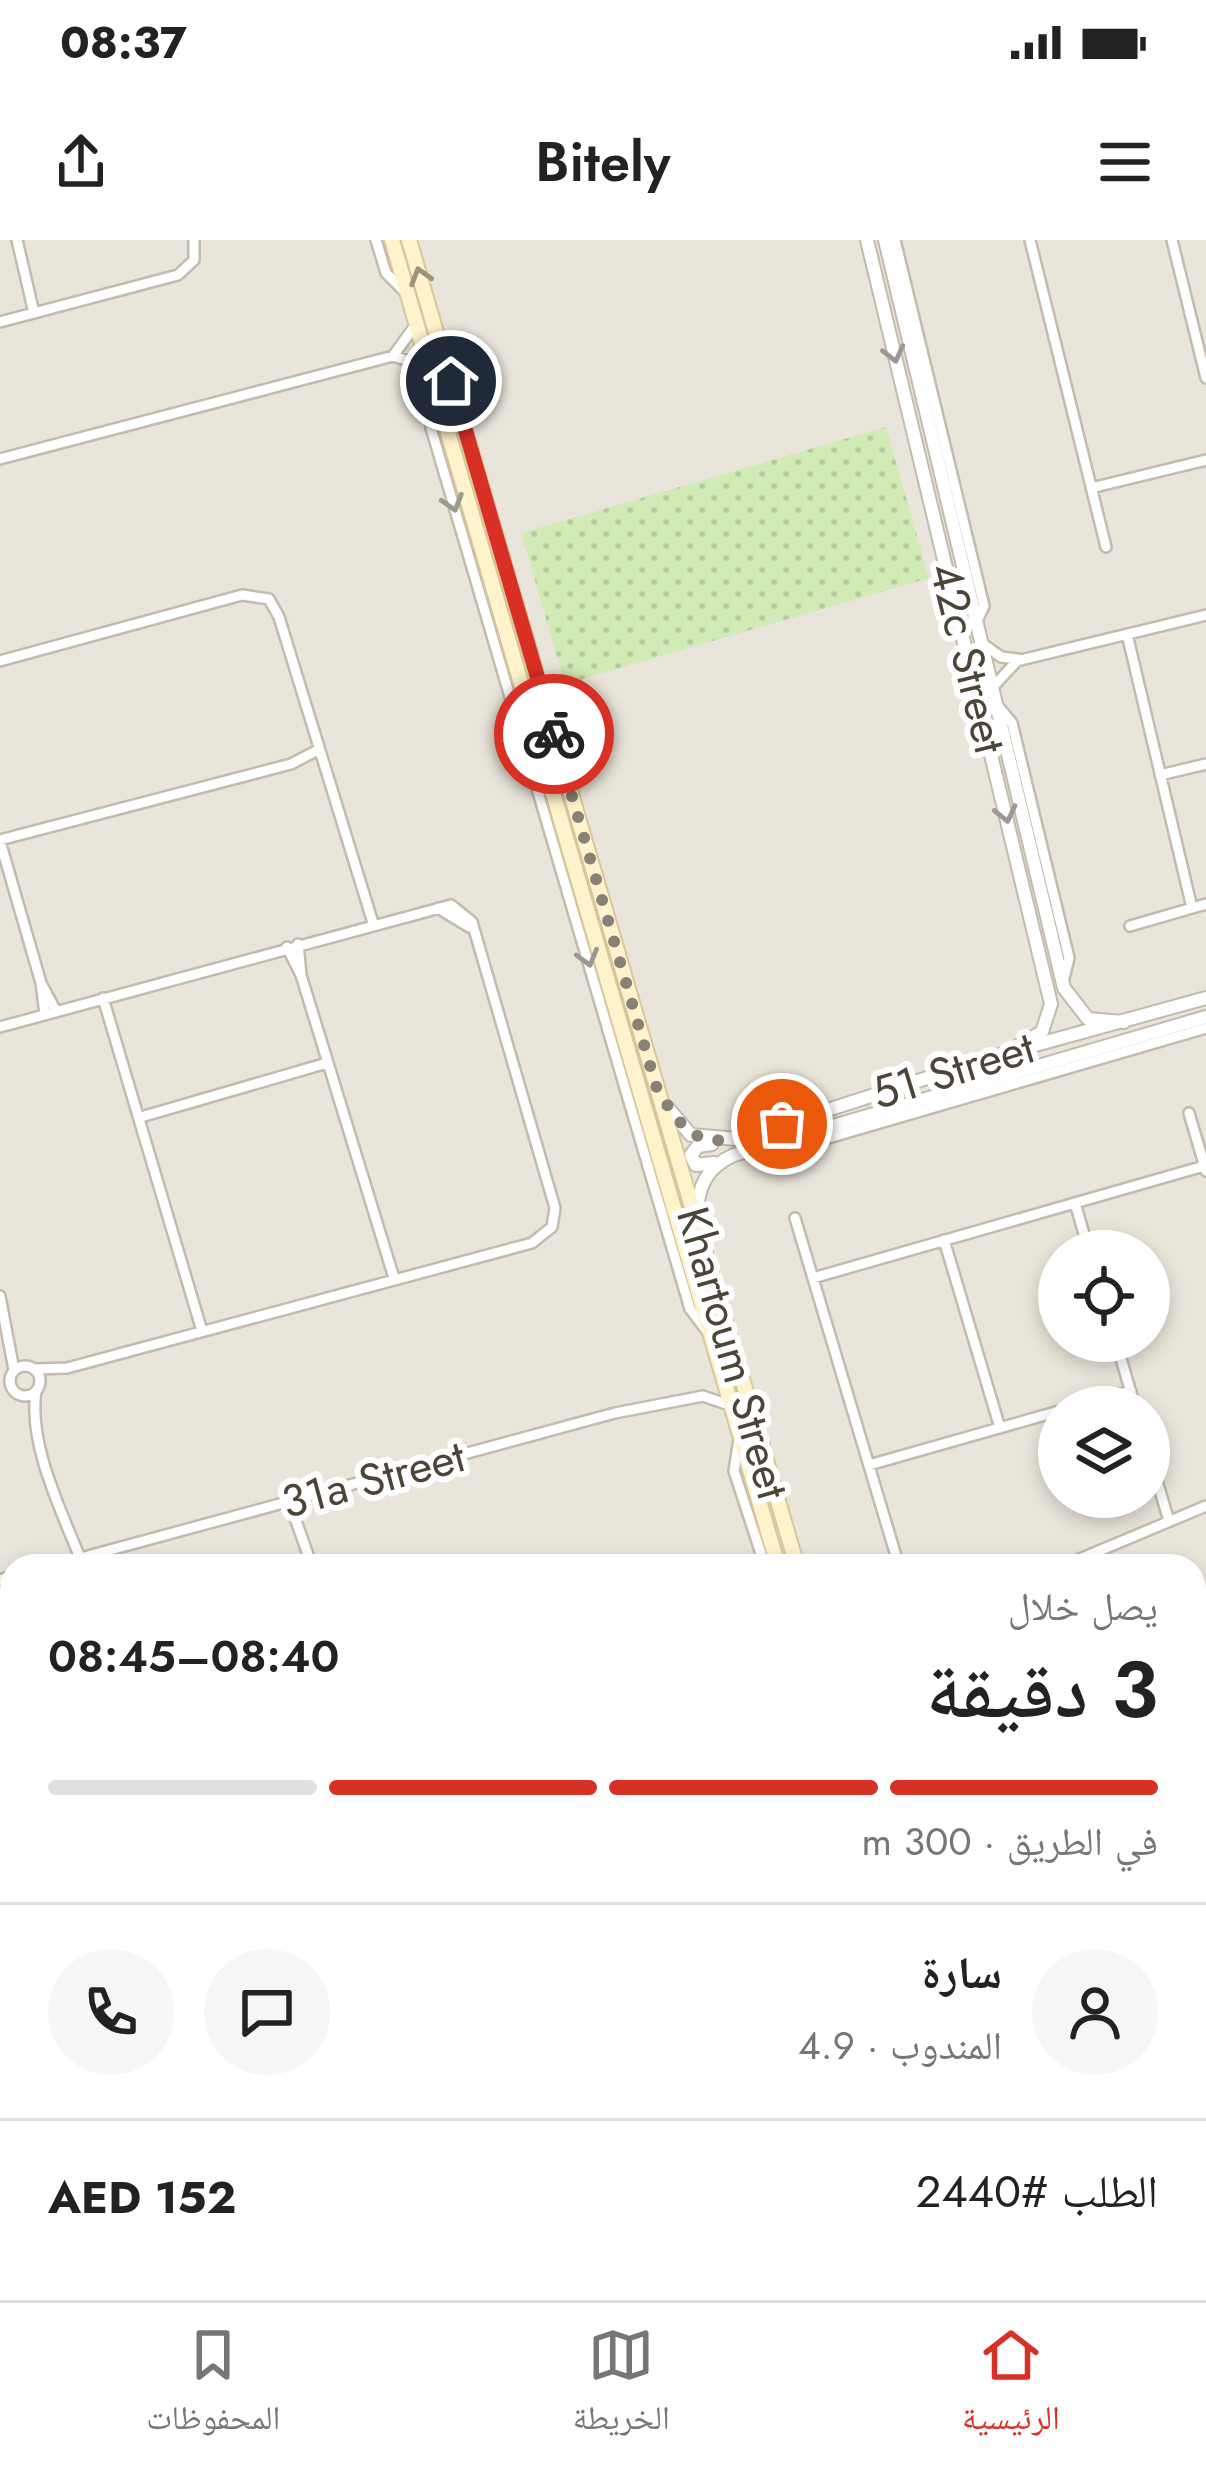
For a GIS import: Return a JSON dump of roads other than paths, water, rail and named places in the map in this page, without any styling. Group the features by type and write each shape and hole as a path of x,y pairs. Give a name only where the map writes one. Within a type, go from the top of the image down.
{"main road":[{"name":"Khartoum Street","path":"392,240 578,875 598,916 656,1086 793,1554"},
{"name":"Khartoum Street","path":"409,240 729,1405 774,1554"},
{"path":"557,851 578,875"},
{"path":"694,1274 712,1310 724,1363 737,1366"}],"street":[{"path":"17,240 38,312"},
{"path":"0,322 167,277 188,263 193,240"},
{"path":"376,240 389,278 408,294"},
{"name":"42c Street","path":"867,240 1051,1016 1042,1032 1006,1053"},
{"name":"42c Street","path":"885,240 1074,1034"},
{"path":"895,240 984,606 977,621"},
{"path":"1030,240 1106,548"},
{"path":"1172,240 1206,378"},
{"path":"0,459 393,356 408,343 415,324"},
{"path":"393,356 428,368"},
{"path":"435,390 430,428 689,1309 713,1336"},
{"path":"1091,488 1206,460"},
{"path":"0,661 242,595 268,599 279,617 368,925"},
{"path":"993,687 1004,669 1024,658 1206,615"},
{"path":"1126,634 1192,908"},
{"path":"983,644 1001,656 1024,658"},
{"path":"998,705 1012,723 1063,935 1069,967 1064,985 1088,1019 1124,1022"},
{"path":"51,1013 1,843 320,756"},
{"path":"1160,775 1206,764"},
{"path":"0,1027 446,904 462,914 474,935 556,1213 541,1239 67,1368 14,1370"},
{"path":"1130,926 1206,904"},
{"path":"1031,933 1043,955 1056,951"},
{"path":"292,946 390,1280"},
{"path":"108,997 202,1331"},
{"name":"51 Street","path":"1206,998 1006,1053 692,1151 696,1165 718,1162 769,1143 1206,1017"},
{"path":"769,1143 801,1146 1206,1028"},
{"path":"972,1083 987,1070 1066,1047 1074,1034"},
{"path":"141,1117 327,1064"},
{"path":"656,1086 686,1132 737,1139"},
{"path":"813,1278 1205,1168 1189,1113"},
{"path":"698,1236 699,1191 718,1162"},
{"path":"1075,1203 1083,1230"},
{"path":"795,1218 894,1554"},
{"path":"944,1240 1000,1428"},
{"path":"0,1296 13,1343 10,1384 37,1424 74,1554"},
{"path":"13,1343 32,1368 38,1388 37,1424"},
{"path":"20,1395 67,1368"},
{"path":"696,1397 709,1388 719,1368"},
{"name":"31a Street","path":"94,1554 615,1413 696,1397 729,1405"},
{"path":"868,1465 1038,1418"},
{"path":"739,1439 734,1471 761,1554"},
{"path":"294,1500 309,1554"},
{"path":"1092,1554 1206,1506"},
{"path":"1168,1518 1169,1522"}]}
